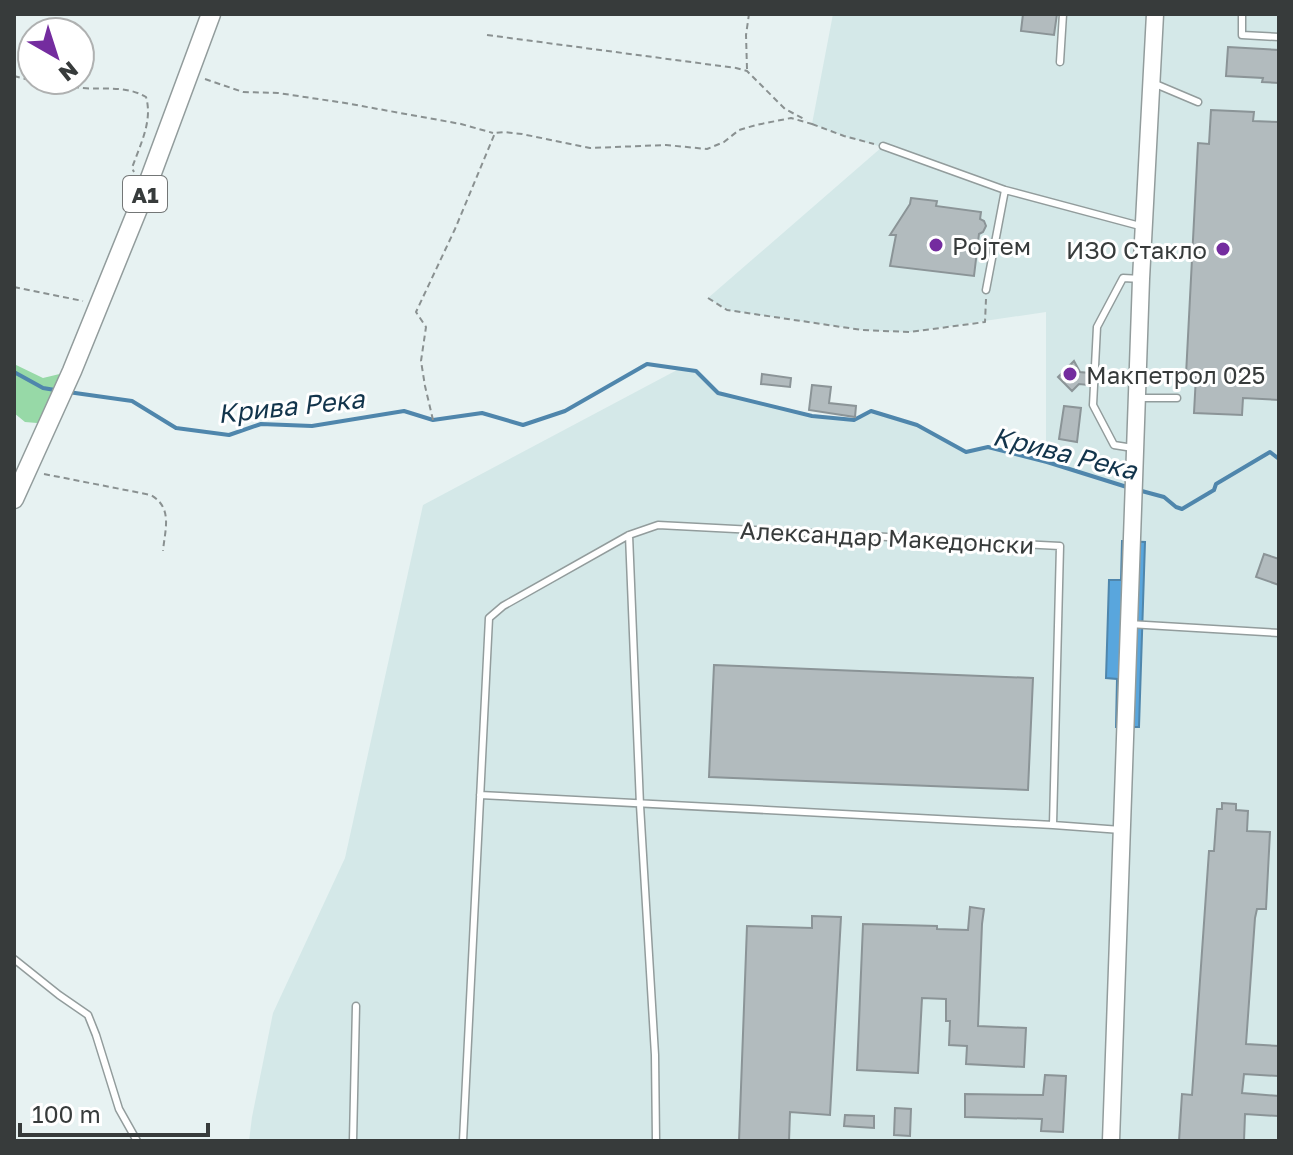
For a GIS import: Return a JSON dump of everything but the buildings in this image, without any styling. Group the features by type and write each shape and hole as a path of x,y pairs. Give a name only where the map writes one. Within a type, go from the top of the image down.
{"main road":[{"name":"A1","path":"14,499 100,304 211,14"},
{"path":"1111,1141 1141,279 1155,14"}],"lane":[{"path":"1060,62 1063,14"},
{"path":"1242,14 1242,35 1279,37"},
{"path":"1152,82 1198,102"},
{"path":"883,146 1005,190 1144,228"},
{"path":"986,290 1005,190"},
{"path":"1135,448 1114,445 1093,405 1097,327 1123,278 1141,279"},
{"path":"1137,398 1177,398"},
{"name":"Александар Македонски","path":"463,1141 489,618 503,606 629,535 658,525 1060,546 1053,825"},
{"path":"629,535 640,805 655,1055 656,1141"},
{"path":"1129,624 1279,633"},
{"path":"480,795 1121,830"},
{"path":"14,959 88,1015 119,1109 137,1141"},
{"path":"353,1141 356,1006"}],"path":[{"path":"747,71 749,14"},
{"path":"487,35 729,66 747,71 785,109 812,124"},
{"path":"189,73 243,92 278,93 345,103 495,133 522,134 590,148 666,145 707,149 724,142 739,130 791,118 883,146"},
{"path":"14,76 83,88 133,90 146,97 149,108 146,129 132,168 146,189"},
{"path":"433,420 421,361 426,327 416,312 495,133"},
{"path":"14,287 100,304"},
{"path":"708,298 727,310 862,330 910,332 985,322 986,290"},
{"path":"28,468 41,474 151,495 162,503 166,514 163,551"}],"shaded area":[{"path":"833,14 1279,14 1279,1141 249,1141 273,1013 345,858 423,505 677,370 696,371 718,393 812,416 854,420 871,411 917,425 966,452 988,447 1046,461 1046,312 910,332 862,330 727,310 708,298 882,147 812,124"}],"green space":[{"path":"14,364 43,378 72,371 49,424 25,422 14,413"}],"water":[{"path":"1122,541 1145,542 1139,727 1116,727 1117,679 1106,678 1109,580 1121,580"}],"waterway":[{"name":"Крива Река","path":"68,392 132,401 176,428 229,435 261,424 312,426 404,411 433,420 482,413 523,425 565,411 647,364 696,371 718,393 812,416 854,420 871,411 917,425 966,452 988,447 1130,488"},
{"name":"Крива Река","path":"14,372 43,388 55,390"},
{"name":"Крива Река","path":"1138,490 1164,497 1182,509 1214,490 1216,484 1270,452 1279,459"}],"place":[{"name":"Ројтем","path":"936,245"},
{"name":"ИЗО Стакло","path":"1223,249"},
{"name":"Макпетрол 025","path":"1070,374"}]}
